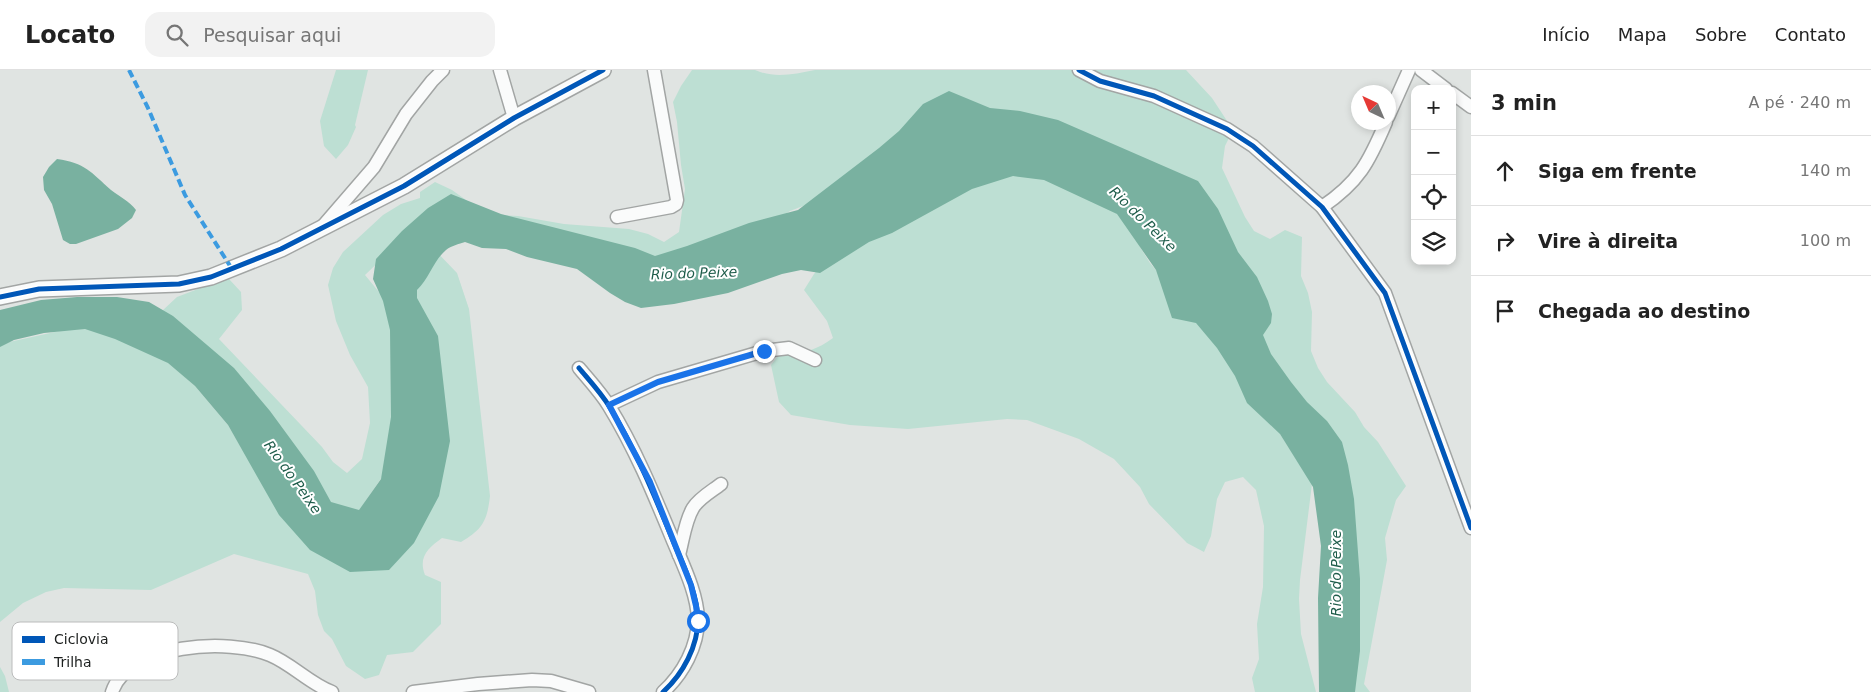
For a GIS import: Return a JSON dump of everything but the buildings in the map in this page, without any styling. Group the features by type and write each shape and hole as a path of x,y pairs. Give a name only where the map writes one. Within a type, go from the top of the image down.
{"street":[{"path":"321,228 374,167 406,114 443,70"},
{"path":"500,70 514,118"},
{"path":"0,297 39,290 179,284 211,278 281,249 404,186 514,118 603,70"},
{"path":"617,217 671,207 676,204 677,200 654,70"},
{"path":"1079,70 1100,81 1154,96 1227,129 1253,146 1322,207 1385,293 1471,528"},
{"path":"1396,99 1409,70"},
{"path":"1421,70 1441,85"},
{"path":"1456,96 1471,107"},
{"path":"1322,207 1340,194 1363,171 1382,130"},
{"path":"609,405 658,382 764,351 789,348 815,360"},
{"path":"579,368 609,405 650,482 691,585 698,621 695,641 679,674 663,692"},
{"path":"679,555 693,508 702,498 721,484"},
{"path":"178,650 233,646 252,649 270,655 332,692"},
{"path":"112,692 118,680"},
{"path":"413,692 532,680 551,681 589,692"}],"shaded area":[{"path":"336,70 368,70 356,127 348,145 336,159 324,146 320,121"},
{"path":"692,70 755,70 777,75 815,70 1186,70 1212,98 1233,130 1225,146 1222,168 1245,217 1254,231 1270,239 1285,230 1302,237 1301,276 1308,293 1312,312 1311,351 1318,368 1327,382 1355,412 1364,427 1378,442 1406,486 1396,500 1385,538 1387,560 1364,684 1370,692 1341,692 1345,506 1080,157 824,198 790,211 717,257 700,264 489,234 391,250 365,275 388,303 400,451 358,512 344,523 162,311 177,297 229,279 241,292 242,310 219,339 322,447 333,462 347,473 362,459 370,423 368,387 350,355 336,321 328,285 333,268 343,252 383,215 401,204 420,198 420,192 435,182 452,190 480,210 499,215 518,216 564,224 629,229 648,234 664,242 679,232 685,189 673,102"},
{"path":"964,173 1083,179 1136,229 1140,247 1150,263 1235,363 1312,484 1299,599 1301,634 1316,692 1255,692 1252,678 1259,659 1257,624 1263,587 1264,526 1256,490 1243,477 1225,482 1217,499 1211,536 1204,552 1187,543 1149,504 1140,487 1114,459 1079,439 1027,420 1007,419 908,429 850,425 791,415 779,402 771,365 781,352 808,351 833,338 827,321 804,290 814,274 839,245"},
{"path":"432,247 457,273 469,309 490,496 483,524 474,533 461,542 442,538 432,545 424,558 423,569 425,575 441,582 441,624 413,652 387,655 379,675 365,679 346,666 332,639 324,631 318,615 315,591 308,574 234,554 151,590 64,588 46,592 23,603 0,622 0,344 82,326 136,334 195,386 228,425 242,449 379,550 405,288"},
{"path":"0,667 5,676 9,692 0,692"}],"water":[{"name":"Rio do Peixe","path":"949,91 990,108 1020,111 1058,120 1198,181 1218,209 1238,252 1257,277 1268,301 1272,314 1271,323 1263,335 1271,354 1307,402 1327,421 1342,442 1354,499 1360,579 1360,651 1355,692 1319,692 1318,598 1321,546 1313,487 1280,434 1247,403 1235,376 1217,348 1196,323 1172,318 1156,270 1117,214 1044,180 1013,176 972,189 892,233 869,242 820,273 801,270 782,274 728,293 674,304 641,308 625,302 610,293 577,269 527,257 506,249 482,248 465,242 448,249 438,259 425,281 417,290 417,298 438,336 450,441 439,496 414,543 389,570 350,572 310,550 279,515 228,425 195,386 168,363 115,339 85,329 44,333 14,340 0,347 0,310 41,300 77,297 117,297 149,302 173,316 234,368 270,411 314,471 331,502 359,510 381,479 391,417 390,330 383,301 373,279 376,259 402,231 428,208 451,194 501,214 635,248 655,256 749,223 798,210 879,148 899,131 923,104"},
{"path":"57,159 74,163 93,173 136,210 132,218 118,229 76,244 70,244 63,240 52,204 44,190 43,177"}],"marked path":[{"path":"129,70 148,108 185,195 232,269"}],"cycle path":[{"path":"0,297 39,289 179,284 211,277 281,249 404,186 514,118 603,70"},
{"path":"1079,70 1100,81 1154,96 1227,129 1253,146 1322,207 1385,293 1471,528"},
{"path":"579,368 606,401 628,440 660,508 693,590 698,619 695,639 683,668 663,692"}],"route":[{"path":"698,621 691,585 650,482 609,405 658,382 764,351"}]}
